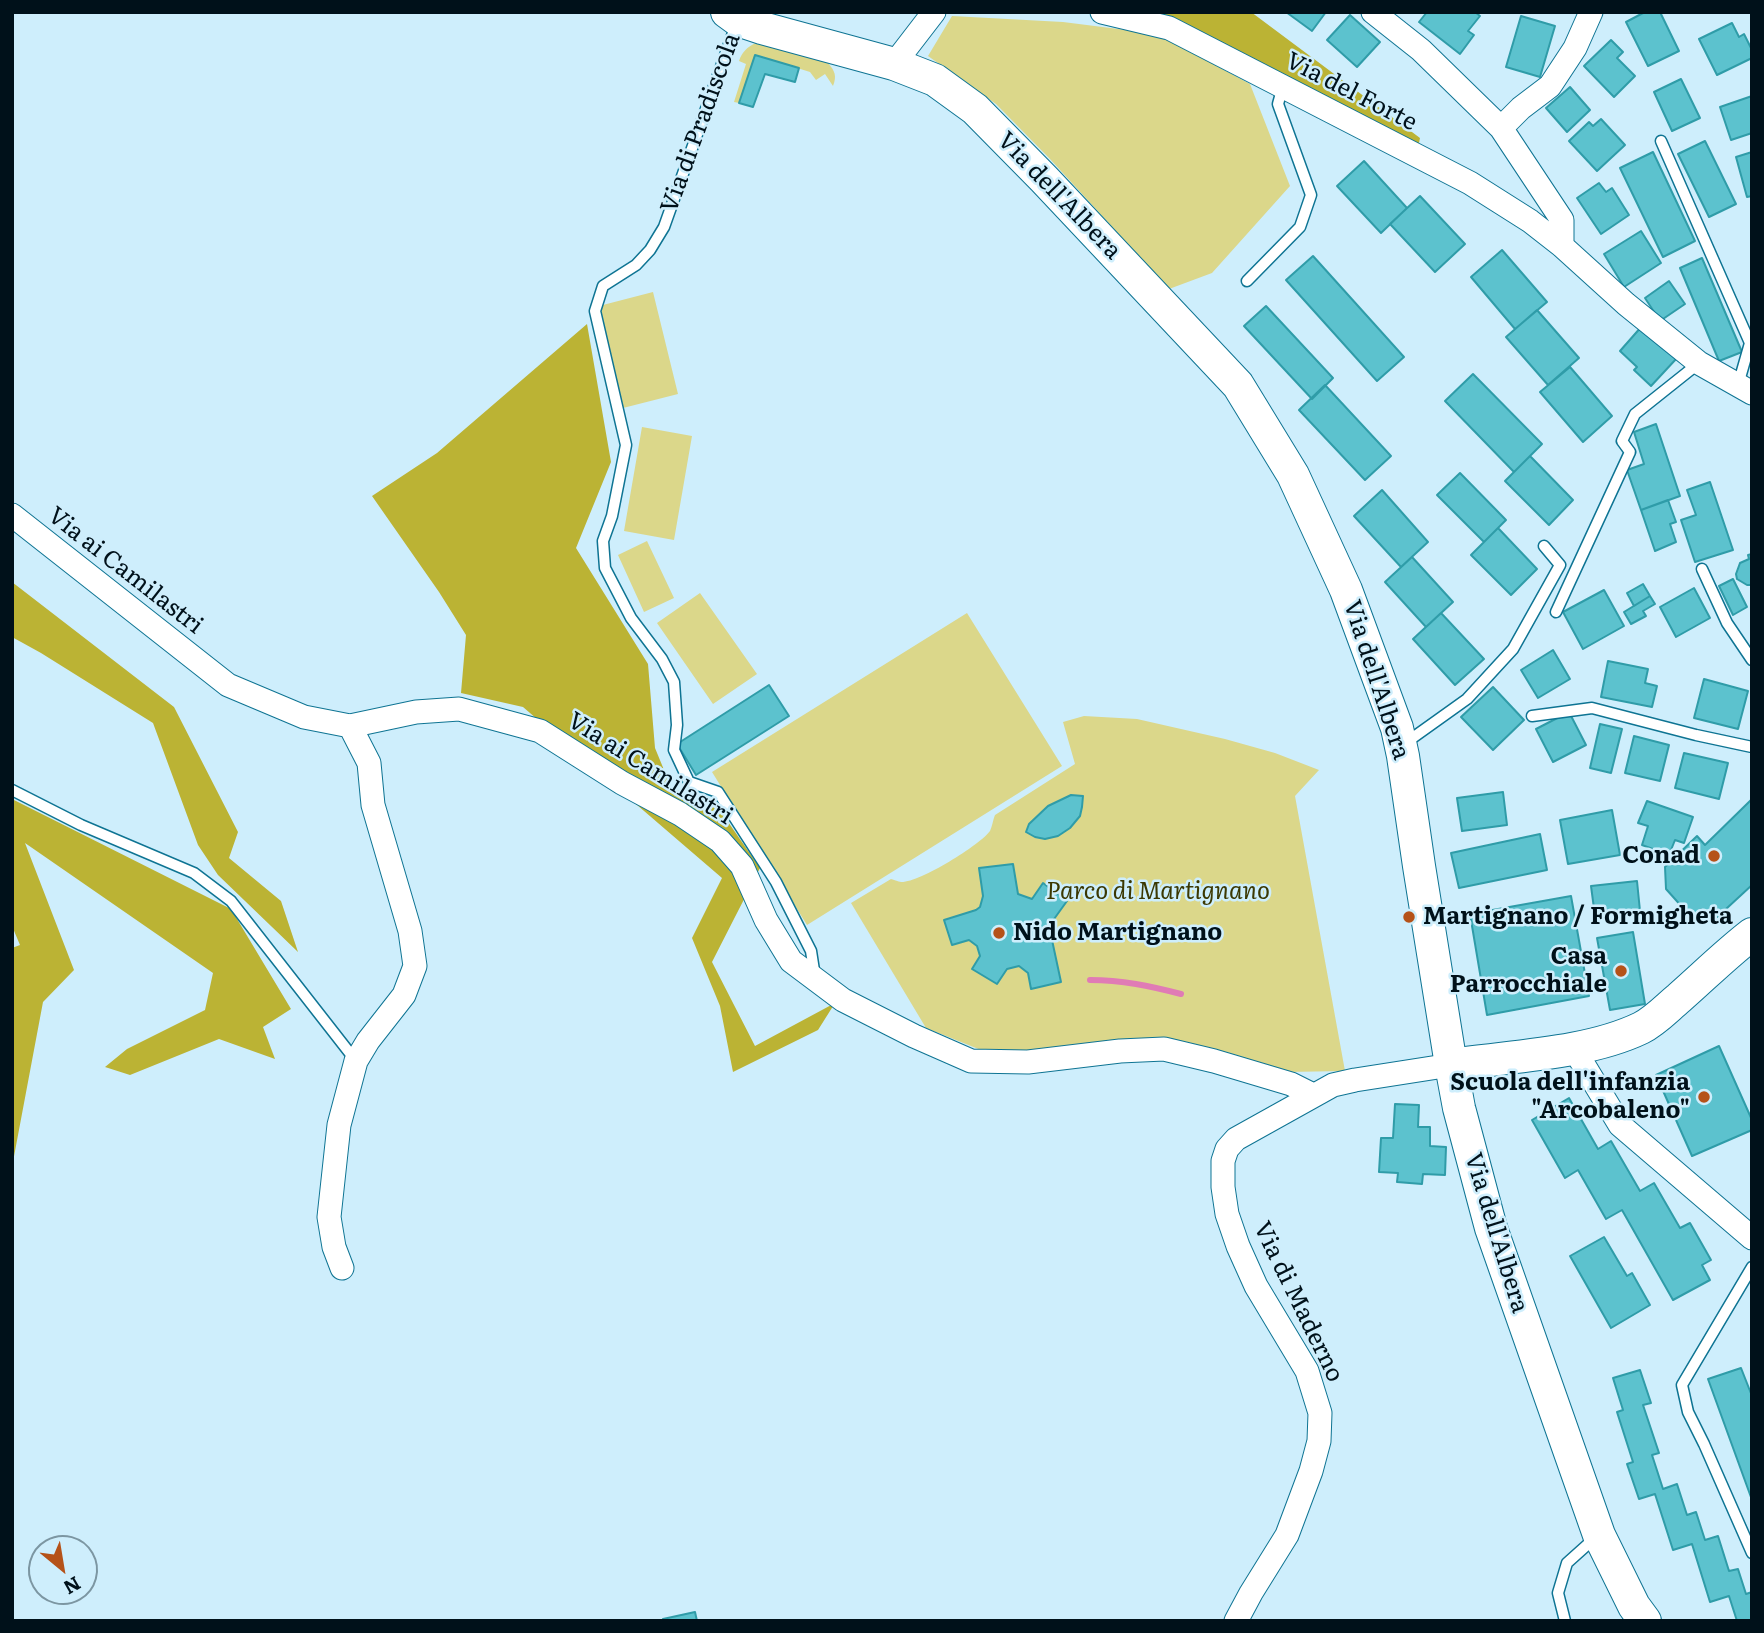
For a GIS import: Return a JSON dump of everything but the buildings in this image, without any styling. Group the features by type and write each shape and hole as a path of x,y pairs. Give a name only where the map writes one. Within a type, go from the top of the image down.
{"street":[{"path":"894,64 934,12"},
{"name":"Via del Forte","path":"1102,12 1169,27 1469,183 1530,221 1562,246 1626,304 1699,363 1745,389"},
{"path":"1373,12 1421,50 1501,128 1562,220 1562,246"},
{"path":"1501,128 1521,108 1550,86 1575,48 1591,12"},
{"name":"Via di Pradiscola","path":"732,16 762,28 894,64"},
{"name":"Via dell'Albera","path":"894,64 935,80 975,108 1044,179 1238,385 1293,475 1346,590 1397,728 1409,788 1451,1065 1491,1228 1599,1535 1634,1606 1645,1621"},
{"name":"Via ai Camilastri","path":"12,515 228,685 304,716 350,726 416,712 459,709 540,731 622,783 680,814 720,841 742,866 766,920 791,961 843,1000 914,1036 971,1060 1028,1062 1120,1051 1164,1049 1291,1084 1313,1095"},
{"path":"342,1268 334,1247 329,1217 340,1125 356,1061 404,995 415,966 410,931 373,805 369,763 350,726"},
{"path":"1451,1065 1574,1049 1643,1027 1738,949"},
{"path":"1574,1049 1620,1125 1752,1238"},
{"name":"Via di Maderno","path":"1236,1621 1287,1535 1311,1471 1319,1441 1320,1413 1307,1371 1256,1286 1238,1246 1227,1214 1223,1186 1223,1161 1227,1150 1236,1139 1333,1085 1451,1065"}],"lane":[{"name":"Via di Pradiscola","path":"732,16 664,227 650,250 636,265 603,286 595,311 626,445 612,516 603,541 605,568 631,618 662,659 674,682 677,725 674,750 690,782 718,792 768,871 811,951 815,977"},
{"path":"1247,281 1300,227 1311,195 1278,104 1283,86"},
{"name":"Via del Forte","path":"1661,141 1750,343 1745,389"},
{"path":"1556,612 1630,452 1622,441 1635,414 1699,363"},
{"path":"1401,746 1467,699 1513,649 1560,565 1544,546"},
{"path":"1702,569 1727,623 1752,660"},
{"path":"1532,716 1592,708 1752,747"},
{"path":"12,790 81,825 194,873 232,901 356,1061"},
{"path":"1752,1266 1682,1385 1688,1412 1752,1553"},
{"path":"1565,1621 1558,1593 1567,1563 1599,1535"}],"green space":[{"path":"952,16 1063,22 1158,34 1250,84 1290,186 1212,273 1169,289 996,104 928,56"},
{"path":"756,43 828,63 835,74 833,86 825,74 816,80 810,72 756,55 739,103 734,102 746,64 739,61 745,50"},
{"path":"653,292 678,394 623,408 599,306"},
{"path":"642,427 692,436 674,540 624,531"},
{"path":"647,541 674,598 644,612 618,555"},
{"path":"700,593 757,674 713,704 657,623"},
{"path":"967,613 1062,766 807,925 712,772"},
{"name":"Parco di Martignano","path":"1084,716 1137,719 1225,739 1275,753 1319,770 1295,796 1345,1071 1286,1072 1209,1051 991,1054 926,1028 851,903 891,879 910,881 948,862 990,831 995,815 1075,764 1063,722"}],"shaded area":[{"path":"1155,12 1251,12 1420,138 1418,148 1307,89"},
{"path":"587,324 611,462 576,548 648,664 655,748 671,787 717,806 760,868 712,962 755,1046 835,1003 818,1030 733,1072 720,1006 692,938 722,878 523,707 461,693 466,635 372,496 437,453"},
{"path":"12,582 174,707 238,832 229,858 281,901 298,952 218,875 198,845 153,723 12,637"},
{"path":"12,799 231,909 291,1009 263,1027 275,1059 219,1039 130,1075 105,1067 127,1049 205,1010 213,973 25,843 74,970 43,1002 12,1167 12,948 20,945 12,926"}],"waterway":[{"path":"1090,980 1136,984 1181,994"}],"place":[{"name":"Conad","path":"1714,856"},
{"name":"Martignano / Formigheta","path":"1409,917"},
{"name":"Nido Martignano","path":"999,933"},
{"name":"Casa Parrocchiale","path":"1621,971"},
{"name":"Scuola dell'infanzia \"Arcobaleno\"","path":"1704,1097"}]}
